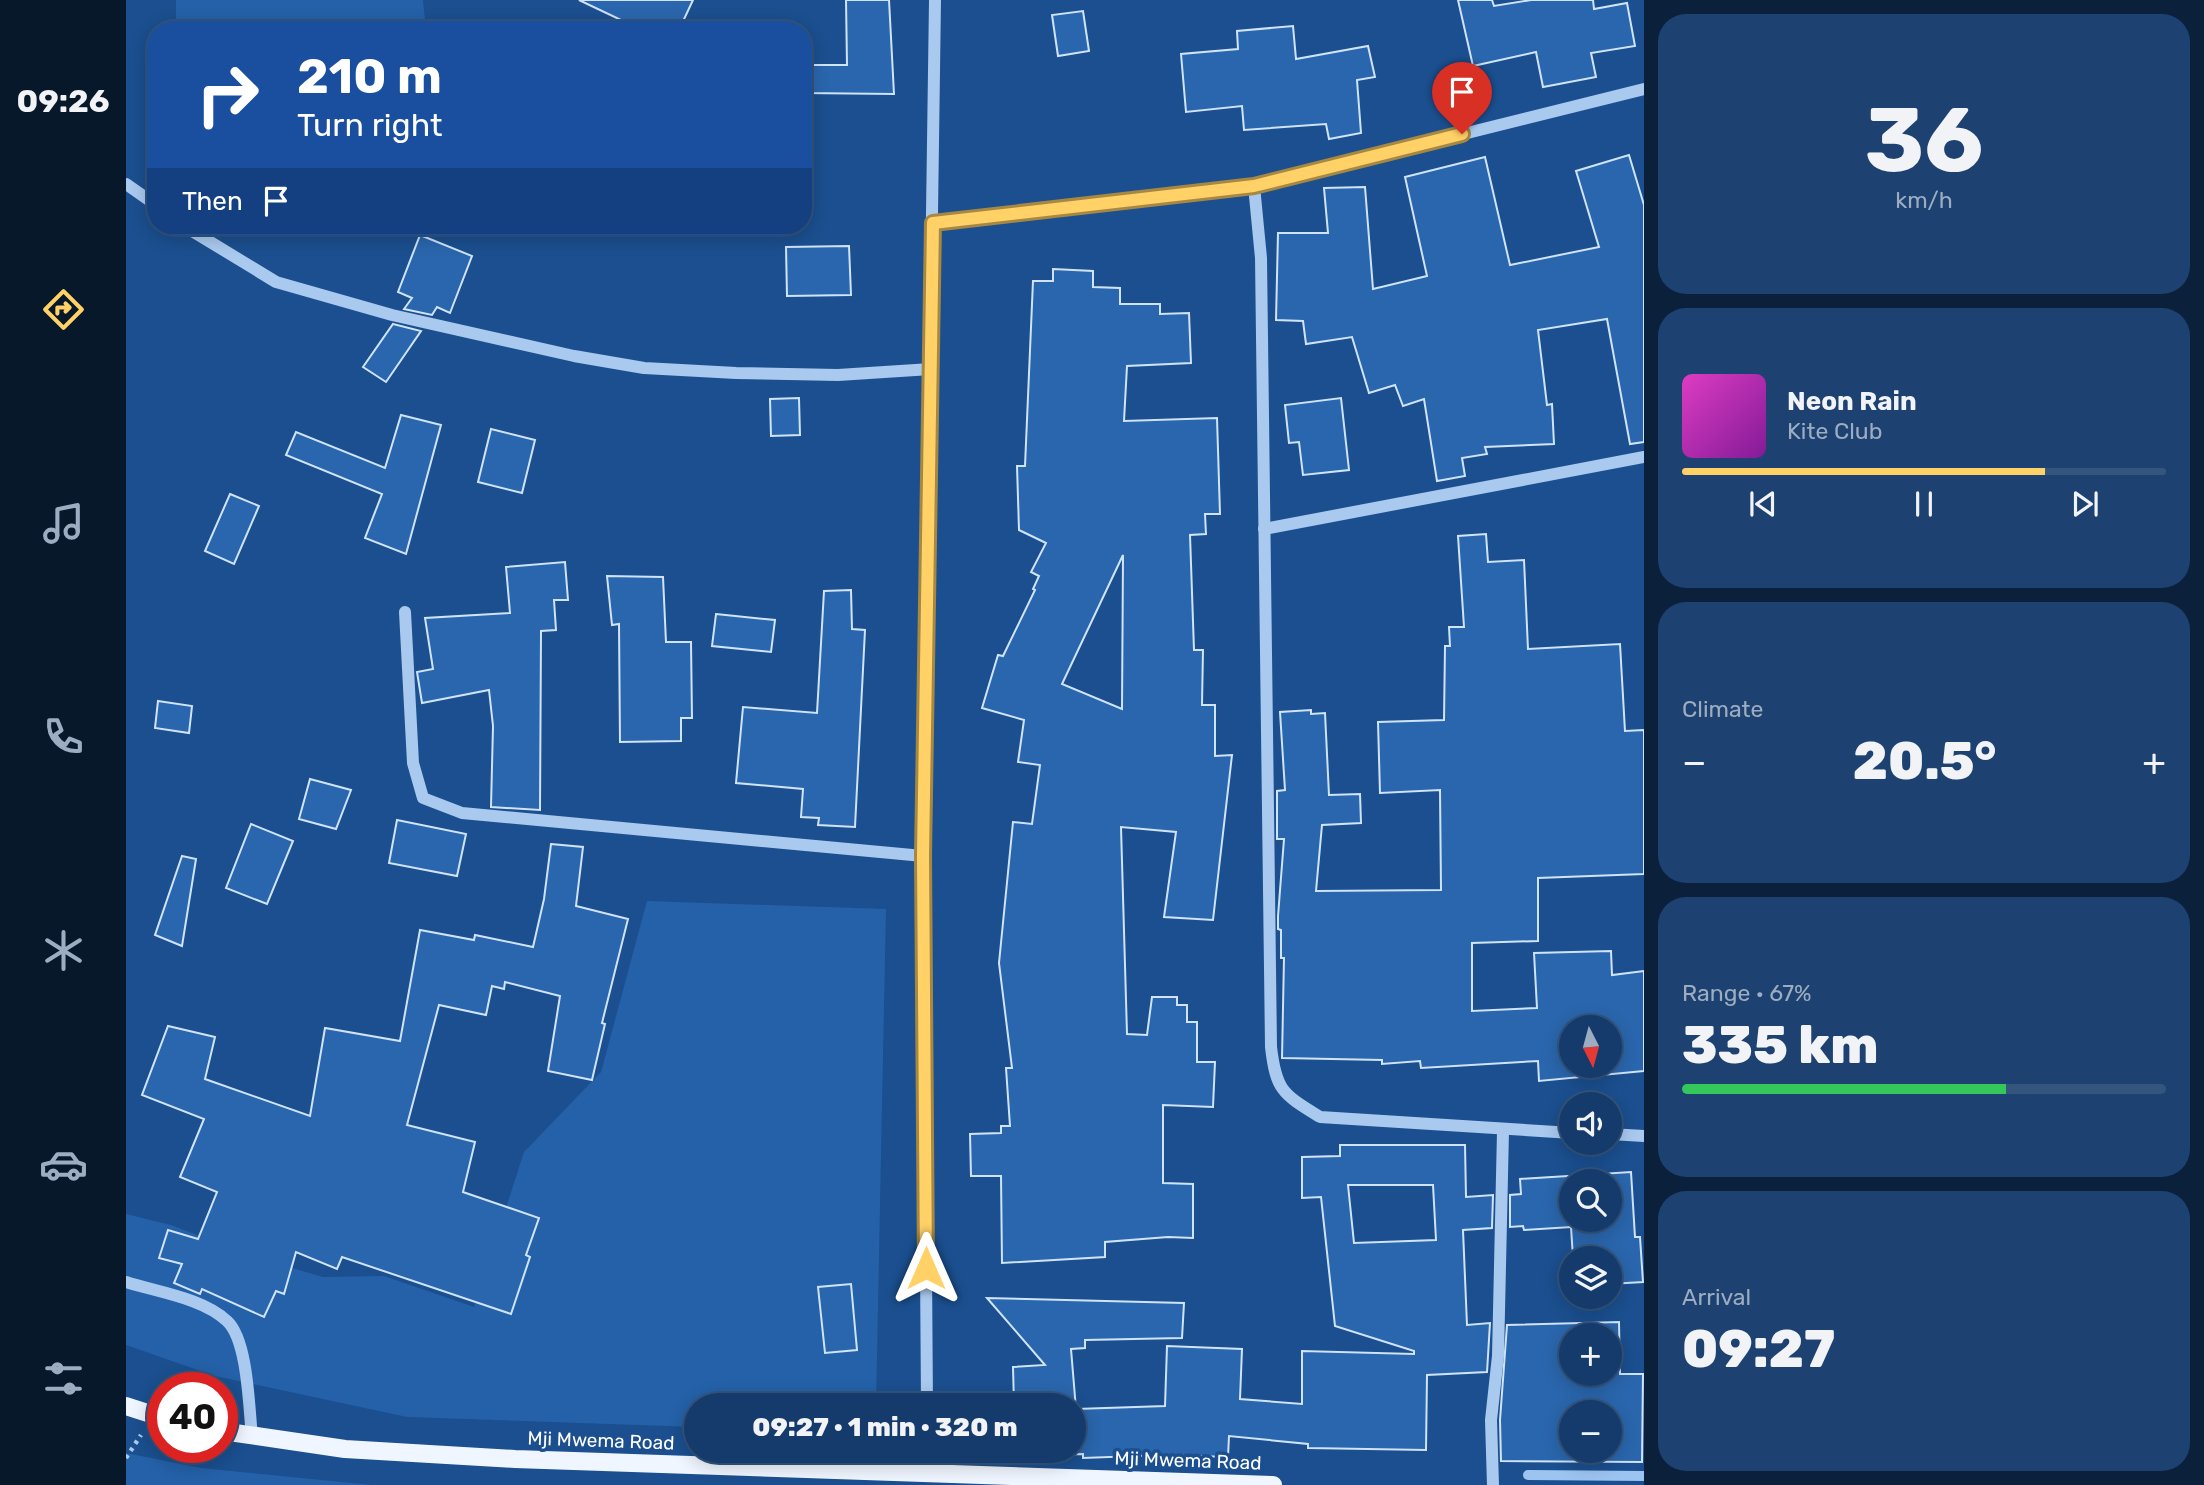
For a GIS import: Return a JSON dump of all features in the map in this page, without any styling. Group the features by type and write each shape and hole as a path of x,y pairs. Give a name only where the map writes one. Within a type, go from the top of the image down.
{"main road":[{"path":"126,1406 147,1413"},
{"name":"Mji Mwema Road","path":"238,1434 345,1449 515,1459 928,1471 1273,1485"}],"street":[{"path":"928,1393 923,856 935,0"},
{"path":"933,223 1254,186 1644,89"},
{"path":"126,184 147,199"},
{"path":"1254,186 1261,258 1270,1033 1275,1080 1295,1102 1321,1117 1559,1132"},
{"path":"199,235 276,282 418,321 574,356 645,368 736,373 838,374 931,369"},
{"path":"1264,529 1644,457"},
{"path":"405,612 413,763 423,798 462,813 923,856"},
{"path":"1493,1485 1491,1420 1498,1356 1503,1130"},
{"path":"1622,1135 1644,1136"},
{"path":"126,1282 211,1309 229,1322 242,1357 252,1437"},
{"path":"928,1463 928,1471"}],"shaded area":[{"path":"176,0 423,0 425,21 176,21"},
{"path":"647,901 886,909 876,1393 684,1393 684,1427 407,1417 238,1381 238,1372 204,1372 126,1345 126,1214 171,1225 255,1257 323,1277 384,1276 474,1307 524,1152 601,1072"},
{"path":"126,1453 147,1457 147,1463 176,1463 201,1468 372,1485 126,1485"}],"building":[{"path":"579,0 693,0 683,21 623,21"},
{"path":"846,0 889,0 894,94 812,93 812,65 847,65"},
{"path":"1458,0 1492,0 1494,6 1531,0 1593,0 1594,9 1627,3 1635,46 1591,53 1596,77 1543,87 1536,52 1473,66"},
{"path":"1083,11 1089,51 1058,56 1052,15"},
{"path":"1293,26 1296,59 1368,46 1375,77 1357,80 1361,133 1329,139 1326,124 1244,130 1242,106 1186,112 1181,54 1238,49 1237,31"},
{"path":"1629,155 1644,205 1644,442 1630,444 1607,319 1538,330 1547,405 1552,404 1554,444 1485,447 1487,454 1462,458 1465,476 1437,481 1424,399 1403,406 1395,385 1369,393 1352,337 1306,344 1303,321 1276,320 1278,233 1328,233 1324,188 1365,187 1373,289 1427,276 1405,177 1485,157 1510,265 1599,247 1576,171"},
{"path":"420,235 472,256 450,313 437,307 432,315 404,309 412,298 398,292"},
{"path":"849,246 851,295 787,296 786,247"},
{"path":"1053,269 1093,271 1093,287 1120,288 1120,304 1160,304 1160,314 1189,313 1191,363 1127,366 1124,421 1217,418 1220,514 1205,514 1206,534 1190,535 1194,650 1203,650 1202,705 1215,705 1215,756 1232,755 1213,920 1164,917 1176,832 1121,827 1127,1034 1147,1035 1152,997 1177,997 1177,1005 1187,1005 1187,1022 1197,1022 1197,1062 1215,1062 1213,1107 1163,1105 1163,1183 1193,1184 1193,1238 1168,1237 1105,1242 1105,1257 1002,1263 1001,1176 971,1176 970,1134 1001,1133 1001,1126 1010,1126 1006,1068 1012,1068 999,963 1013,822 1032,824 1040,765 1018,762 1024,720 982,708 998,655 1003,656 1035,590 1033,589 1039,576 1031,572 1046,543 1019,530 1017,466 1025,466 1033,281 1053,281","holes":["1123,555 1122,709 1062,684"]},
{"path":"393,324 421,331 386,382 363,367"},
{"path":"799,398 800,435 771,436 770,399"},
{"path":"1341,398 1349,470 1303,475 1299,442 1289,443 1285,405"},
{"path":"401,415 441,425 406,554 365,538 382,494 286,455 296,432 385,468"},
{"path":"491,429 535,440 522,493 478,482"},
{"path":"230,494 259,506 234,564 205,551"},
{"path":"1486,534 1488,562 1524,560 1528,649 1620,644 1625,731 1644,730 1644,874 1538,878 1538,941 1472,943 1472,1011 1537,1008 1534,953 1611,951 1612,975 1644,971 1644,1071 1622,1073 1622,1015 1559,1015 1559,1078 1570,1078 1539,1081 1538,1061 1421,1068 1420,1061 1382,1064 1382,1060 1282,1058 1284,958 1281,958 1278,916 1284,839 1277,839 1277,791 1285,790 1280,712 1311,710 1311,714 1325,713 1329,795 1360,794 1361,823 1322,825 1316,891 1441,890 1440,790 1380,793 1378,722 1444,720 1445,646 1450,646 1449,627 1464,627 1458,536"},
{"path":"565,562 568,600 554,600 556,630 541,631 540,810 491,807 493,726 489,690 422,703 417,672 433,669 425,618 510,613 506,567"},
{"path":"607,576 663,577 666,642 691,642 692,718 681,718 681,741 620,742 619,624 612,625"},
{"path":"851,590 852,629 865,630 855,827 818,825 819,818 801,817 803,789 736,783 743,707 817,713 824,591"},
{"path":"716,614 775,620 771,652 712,646"},
{"path":"158,701 192,706 189,733 155,728"},
{"path":"310,779 351,790 336,829 299,819"},
{"path":"397,820 466,834 457,876 389,863"},
{"path":"251,824 293,841 267,904 226,888"},
{"path":"551,844 583,847 576,906 628,919 602,1023 605,1024 592,1080 548,1071 560,996 505,982 504,989 492,986 486,1015 439,1005 407,1125 475,1142 463,1192 539,1218 526,1255 530,1257 511,1314 342,1257 337,1269 296,1252 284,1294 276,1291 264,1317 202,1289 200,1294 174,1283 182,1264 159,1258 168,1230 198,1239 217,1192 180,1177 204,1119 142,1095 168,1026 215,1037 205,1079 310,1116 325,1028 400,1041 420,930 474,940 475,935 533,947 544,899"},
{"path":"182,856 196,859 182,946 155,935"},
{"path":"1340,1145 1465,1145 1466,1197 1493,1195 1492,1228 1463,1230 1467,1325 1490,1323 1487,1372 1427,1375 1426,1450 1308,1448 1308,1444 1229,1436 1228,1457 1165,1455 1086,1458 1086,1409 1165,1406 1167,1346 1242,1349 1240,1399 1302,1404 1302,1351 1414,1354 1414,1351 1335,1326 1321,1197 1302,1198 1302,1157 1340,1156","holes":["1348,1185 1433,1185 1436,1240 1354,1243"]},
{"path":"1631,1172 1635,1237 1640,1237 1643,1282 1622,1283 1622,1246 1572,1246 1571,1232 1622,1232 1622,1173"},
{"path":"1559,1177 1559,1228 1524,1230 1523,1226 1510,1227 1510,1195 1521,1194 1520,1179"},
{"path":"851,1284 857,1350 825,1353 818,1287"},
{"path":"987,1298 1184,1303 1182,1338 1085,1340 1085,1348 1071,1349 1075,1393 1014,1393 1013,1367 1045,1365"},
{"path":"1559,1324 1559,1386 1622,1386 1622,1374 1643,1374 1642,1462 1622,1462 1622,1400 1559,1400 1559,1461 1501,1461 1500,1420 1507,1325"}],"waterway":[{"path":"1528,1475 1644,1476"}],"route":[{"path":"926,1268 923,856 933,223 1254,186 1462,134"}]}
